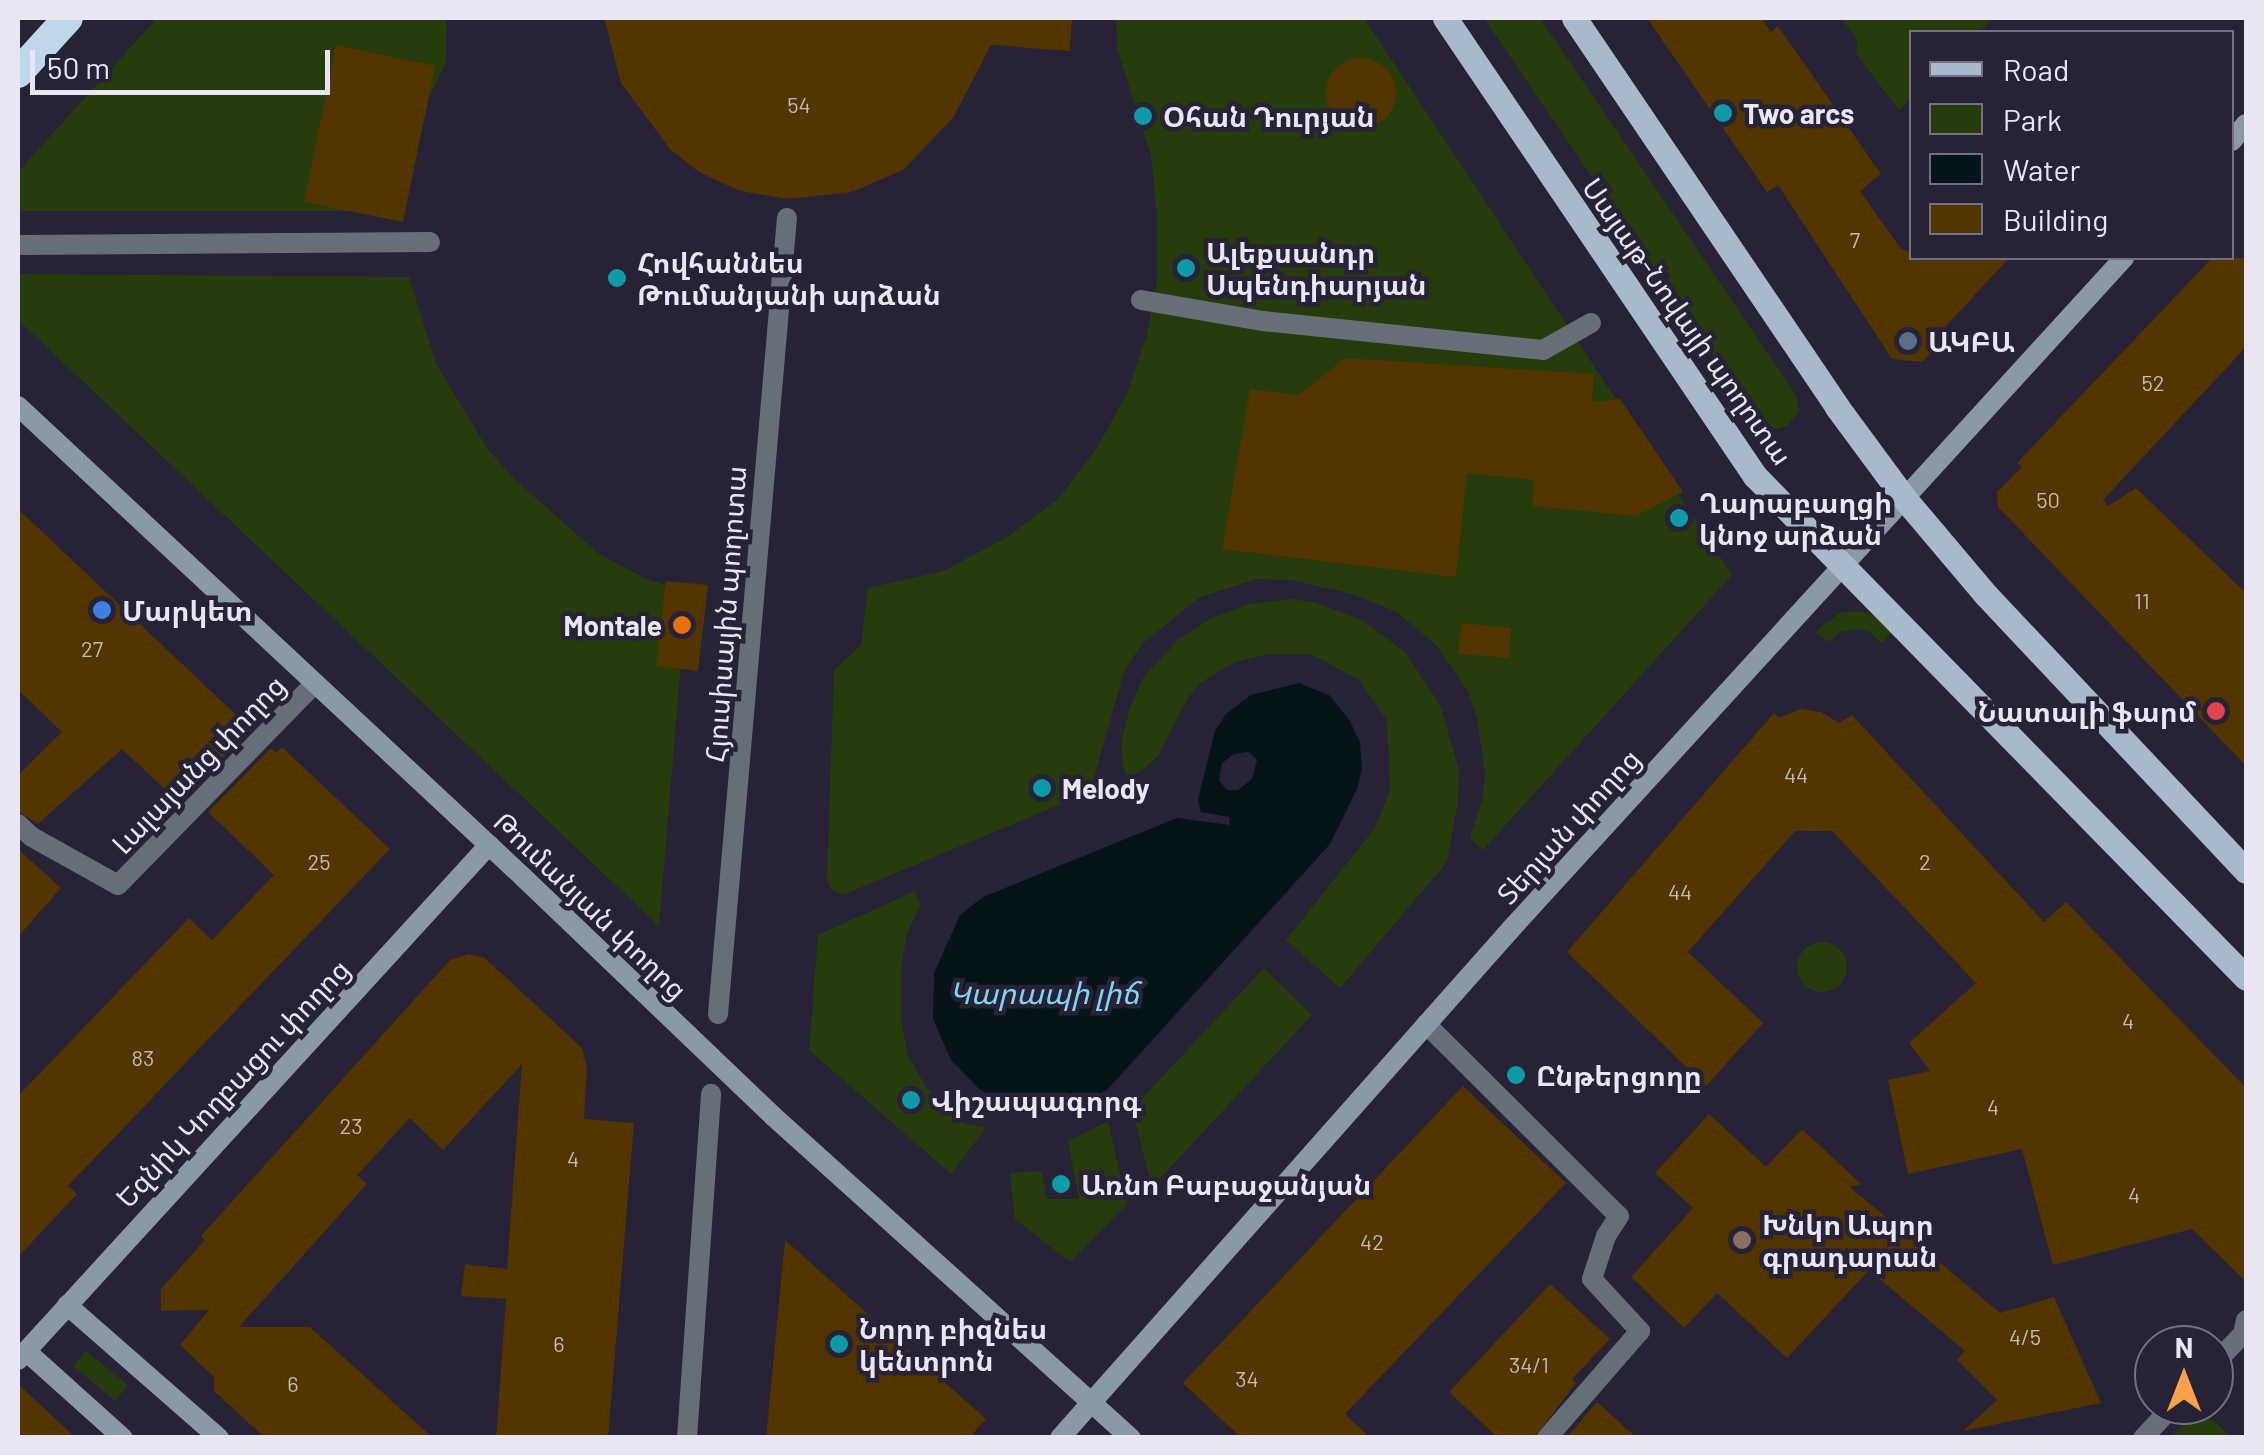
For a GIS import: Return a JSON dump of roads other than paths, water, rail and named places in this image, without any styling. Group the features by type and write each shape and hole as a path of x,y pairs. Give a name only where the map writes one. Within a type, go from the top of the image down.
{"highway":[{"path":"18,73 68,18"}],"main road":[{"name":"Սայաթ-Նովայի պողոտա","path":"1445,18 1755,476 2246,978"},
{"path":"1574,18 1837,408 1904,498 1986,595 2246,871"}],"street":[{"name":"Հյուսիսային պողոտա","path":"718,1014 787,218"},
{"path":"18,246 430,242"},
{"name":"Տերյան փողոց","path":"1060,1438 1426,1024 2122,260"},
{"path":"1142,300 1263,321 1544,350 1591,323"},
{"name":"Թումանյան փողոց","path":"18,406 490,845 773,1116 1132,1438"},
{"name":"Լալայանց փողոց","path":"18,824 32,838 118,885 315,683"},
{"name":"Եզնիկ Կողբացու փողոց","path":"22,1356 490,845"},
{"path":"1426,1024 1619,1216 1606,1236 1592,1280 1640,1330 1547,1438"},
{"path":"687,1438 711,1094"},
{"path":"68,1305 219,1438"},
{"path":"2234,1343 2243,1334 2246,1320"},
{"path":"22,1356 123,1438"}],"water":[{"name":"Կարապի լիճ","path":"1299,683 1329,695 1350,721 1360,743 1362,769 1357,789 1330,844 1107,1090 1063,1110 1046,1110 1020,1107 980,1090 951,1060 933,1019 934,973 960,915 983,897 1177,818 1230,825 1229,817 1201,812 1198,800 1215,731 1226,714 1251,695","holes":["1249,752 1257,760 1252,779 1238,790 1227,790 1219,780 1222,763 1234,754"]}],"place":[{"name":"Two arcs","path":"1723,113"},
{"name":"Օհան Դուրյան","path":"1143,116"},
{"name":"Ալեքսանդր Սպենդիարյան","path":"1186,268"},
{"name":"Հովհաննես Թումանյանի արձան","path":"617,278"},
{"name":"ԱԿԲԱ","path":"1908,341"},
{"name":"Ղարաբաղցի կնոջ արձան","path":"1679,518"},
{"name":"Մարկետ","path":"102,610"},
{"name":"Montale","path":"682,625"},
{"name":"Նատալի ֆարմ","path":"2216,711"},
{"name":"Melody","path":"1042,788"},
{"name":"Ընթերցողը","path":"1516,1075"},
{"name":"Վիշապագորգ","path":"911,1100"},
{"name":"Առնո Բաբաջանյան","path":"1061,1184"},
{"name":"Խնկո Ապոր գրադարան","path":"1742,1240"},
{"name":"Նորդ բիզնես կենտրոն","path":"839,1344"}]}
